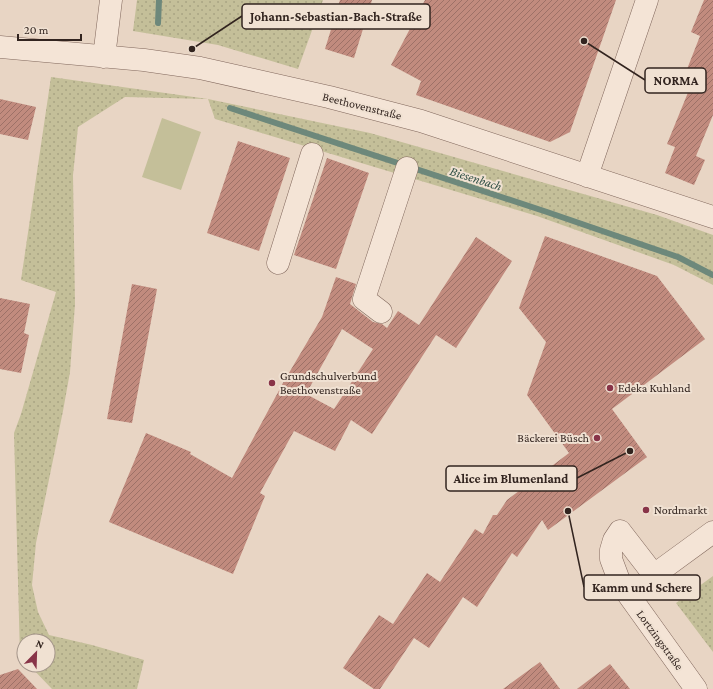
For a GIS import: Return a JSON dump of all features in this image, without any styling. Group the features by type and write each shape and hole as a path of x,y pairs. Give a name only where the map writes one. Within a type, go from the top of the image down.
{"street":[{"path":"104,57 111,0"},
{"path":"587,176 646,0"},
{"name":"Beethovenstraße","path":"0,47 144,60 200,68 329,97 421,121 713,217"},
{"path":"278,263 312,154"},
{"path":"381,312 364,299 406,168"},
{"name":"Lortzingstraße","path":"696,689 620,583 611,559 611,550 614,540 620,532 654,575 713,532"}],"shaded area":[{"path":"137,0 323,0 298,69 218,45 133,31"},
{"path":"51,77 208,99 125,97 78,127 73,175 75,304 70,372 36,543 32,585 38,612 48,633 19,633 14,433 21,414 56,292 21,280"},
{"path":"208,99 370,133 657,215 713,235 713,285 674,265 537,216 215,119"},
{"path":"162,118 201,132 181,190 142,177"},
{"path":"713,576 713,652 676,603"},
{"path":"56,637 144,660 137,689 52,689 37,673 56,673"}],"building":[{"path":"340,0 372,0 354,58 325,49"},
{"path":"425,0 616,0 570,132 550,142 416,95 421,81 391,65"},
{"path":"704,0 713,0 713,115 696,156 705,160 694,185 665,173 675,147 667,144 689,90 680,87 700,36 691,32"},
{"path":"0,99 36,107 28,140 0,134"},
{"path":"238,141 290,158 259,251 207,233"},
{"path":"327,158 369,173 336,269 294,255"},
{"path":"545,236 657,276 705,339 612,409 647,457 548,530 542,520 517,557 512,553 477,607 463,597 429,648 414,638 380,689 374,689 343,668 379,615 393,624 427,573 440,582 475,529 483,534 493,515 497,515 507,500 569,453 527,395 546,342 519,308"},
{"path":"476,237 512,261 456,348 436,335 372,434 351,420 335,451 294,431 260,493 265,496 233,574 109,522 146,433 191,452 190,454 232,478 283,383 322,317 336,277 356,284 350,304 373,322 382,324 387,328 398,311 419,325","holes":["342,329 373,349 334,409 306,394"]},
{"path":"132,284 157,289 132,423 107,419"},
{"path":"0,298 30,304 24,333 29,335 21,373 0,369"},
{"path":"540,662 560,689 503,689"},
{"path":"610,664 630,689 577,689"},
{"path":"16,670 16,673 22,673 37,689 0,689 0,675"}],"waterway":[{"name":"Biesenbach","path":"158,23 159,0"},
{"name":"Biesenbach","path":"230,108 547,212 678,257 713,275"}],"place":[{"name":"NORMA","path":"584,41"},
{"name":"Johann-Sebastian-Bach-Straße","path":"192,49"},
{"name":"Grundschulverbund Beethovenstraße","path":"272,383"},
{"name":"Edeka Kuhland","path":"610,388"},
{"name":"Bäckerei Büsch","path":"597,438"},
{"name":"Alice im Blumenland","path":"630,451"},
{"name":"Nordmarkt","path":"646,510"},
{"name":"Kamm und Schere","path":"568,511"}]}
